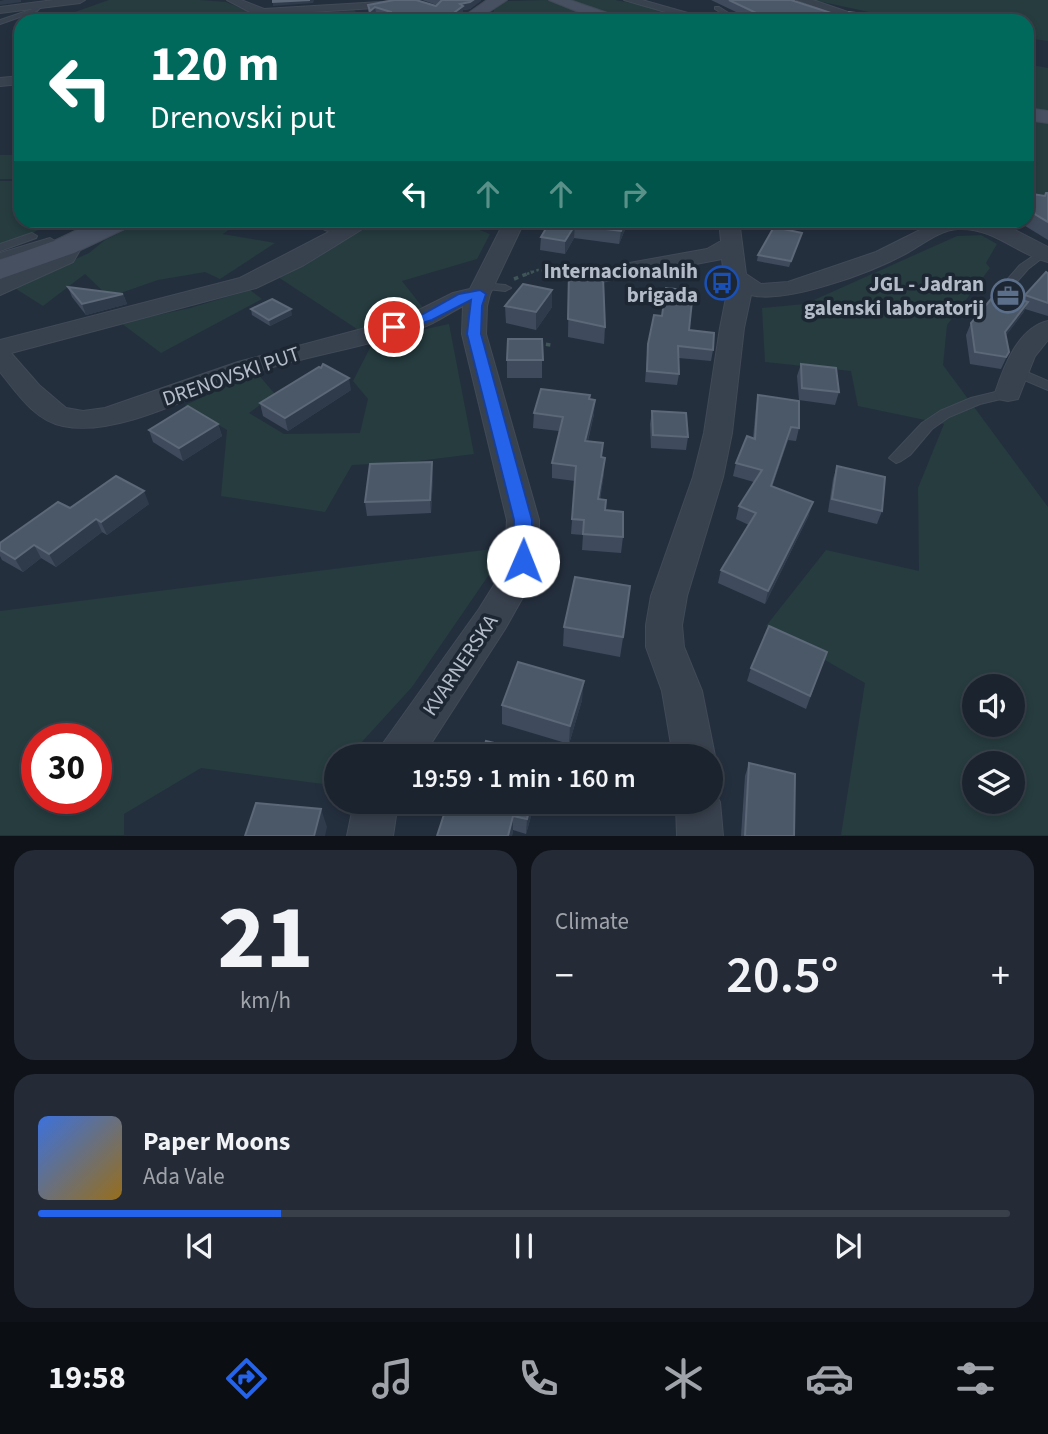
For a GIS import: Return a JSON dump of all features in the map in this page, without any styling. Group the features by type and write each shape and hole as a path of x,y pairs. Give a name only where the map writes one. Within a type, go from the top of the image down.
{"main road":[{"path":"474,14 497,0"},
{"path":"556,0 596,14"},
{"path":"0,270 66,239 98,228"}],"street":[{"path":"0,10 80,0"},
{"path":"629,0 683,14"},
{"path":"229,1 254,10 272,12 411,1"},
{"path":"802,4 841,14"},
{"path":"0,348 248,282 275,271 353,228"},
{"name":"KVARNERSKA","path":"407,744 492,619 515,581 523,561 523,520 474,334 475,306 492,289 512,228"},
{"path":"730,228 735,276 746,285 767,291 791,289 892,253 937,228"},
{"path":"993,228 1009,234 1045,255"},
{"path":"0,288 65,257 69,250 66,239"},
{"path":"596,276 701,258 715,254 723,246 733,246"},
{"path":"692,744 682,691 665,647 664,625 669,596 708,477 718,433 732,328 738,298 746,285"},
{"name":"DRENOVSKI PUT","path":"0,356 26,387 57,415 71,420 92,420 145,405 246,368 412,323 457,299 492,289"},
{"path":"1011,382 1033,338 1048,328"},
{"path":"370,835 374,814"},
{"path":"699,814 700,835"}],"lane":[{"path":"802,4 826,14"},
{"path":"24,14 36,10 39,6"},
{"path":"717,8 727,14"},
{"path":"328,228 343,234"},
{"path":"0,248 32,236"},
{"path":"0,256 66,239"},
{"path":"997,298 1024,267 1045,255"},
{"path":"896,458 905,453 932,422 1011,382 1048,386"}],"path":[{"path":"492,289 538,270 596,276"},
{"path":"526,342 551,345"}],"green space":[{"path":"109,0 200,0 226,2 252,13 352,7 357,14 72,14"},
{"path":"547,0 588,14 494,14 493,5 506,1"},
{"path":"567,0 615,0 677,14 606,14"},
{"path":"813,0 1048,0 1048,41 1034,39 1034,14 878,14"},
{"path":"1034,65 1048,68 1048,114 1034,112"},
{"path":"1034,118 1048,120 1048,199 1034,200"},
{"path":"0,155 14,155 14,179 0,179"},
{"path":"0,181 14,181 14,228 40,228 0,244"},
{"path":"129,228 231,228 223,234 275,243 220,279 205,272 158,280 109,297 85,274 43,306 13,287 89,253 105,240"},
{"path":"366,228 475,228 490,234 477,259 402,281 427,313 360,331 278,277"},
{"path":"981,235 997,244 986,263 990,268 947,325 943,365 1048,507 1048,835 841,835 865,683 766,626 826,550 919,571 918,488 944,424 858,406 851,371 765,362 762,308 805,304 957,236"},
{"path":"250,290 262,299 161,353 121,323 190,308"},
{"path":"449,324 474,454 410,462 352,465 325,512 221,496 227,430 185,405 257,373 275,394 249,413 284,434 360,433 368,399 353,381 374,340"},
{"path":"508,547 412,687 360,744 324,744 323,784 201,768 124,814 124,835 0,835 0,611"}],"building":[{"path":"273,0 310,0 273,2"},
{"path":"394,0 416,0 436,6 442,0 473,0 460,4 463,6 455,14 390,14 391,12 375,7 370,11 368,5"},
{"path":"729,0 791,0 834,14 758,14"},
{"path":"1048,193 1048,222 1034,214 1034,194 1045,196"},
{"path":"546,228 573,228 565,241 541,237"},
{"path":"598,228 622,228 621,231"},
{"path":"773,228 802,233 791,261 758,255"},
{"path":"569,272 603,277 605,327 568,319"},
{"path":"1046,272 1048,303 1025,295"},
{"path":"523,284 552,290 536,312 505,306"},
{"path":"68,287 123,294 82,304"},
{"path":"666,288 693,291 689,330 714,333 713,350 678,346 679,374 647,371 648,344 654,315 662,316"},
{"path":"997,292 1028,302 1005,332 1009,352 1006,357 975,352 971,323"},
{"path":"272,299 291,309 269,320 251,309"},
{"path":"508,339 542,339 543,360 507,360"},
{"path":"323,364 349,378 285,418 260,403 321,368"},
{"path":"801,364 836,368 839,392 802,388"},
{"path":"541,389 590,395 589,399 595,400 585,441 603,443 601,457 605,458 598,499 606,500 605,510 623,512 623,537 583,534 584,520 572,519 576,466 552,463 563,417 534,413"},
{"path":"758,395 799,401 799,428 791,427 771,486 813,502 768,591 721,570 756,513 739,506 762,470 736,463 747,436 755,439"},
{"path":"188,406 218,424 179,448 149,430"},
{"path":"652,411 686,413 688,437 653,435"},
{"path":"432,462 430,500 365,502 370,464"},
{"path":"837,466 885,477 882,511 832,499"},
{"path":"116,476 144,491 101,522 96,519 49,554 34,545 15,559 0,550 0,543 58,502 70,508"},
{"path":"575,577 630,586 623,637 564,627"},
{"path":"769,626 827,652 810,696 751,668"},
{"path":"518,662 584,681 570,726 502,705"},
{"path":"749,763 795,774 794,836 745,836"},
{"path":"256,803 321,809 314,836 245,836"},
{"path":"444,814 528,814 527,819 513,816 508,836 437,836"}],"place":[{"name":"Internacionalnih brigada","path":"722,283"},
{"name":"JGL - Jadran galenski laboratorij","path":"1008,296"}],"route":[{"path":"394,327 428,317 457,299 480,294 475,306 474,334 523,520 523,561"}]}
